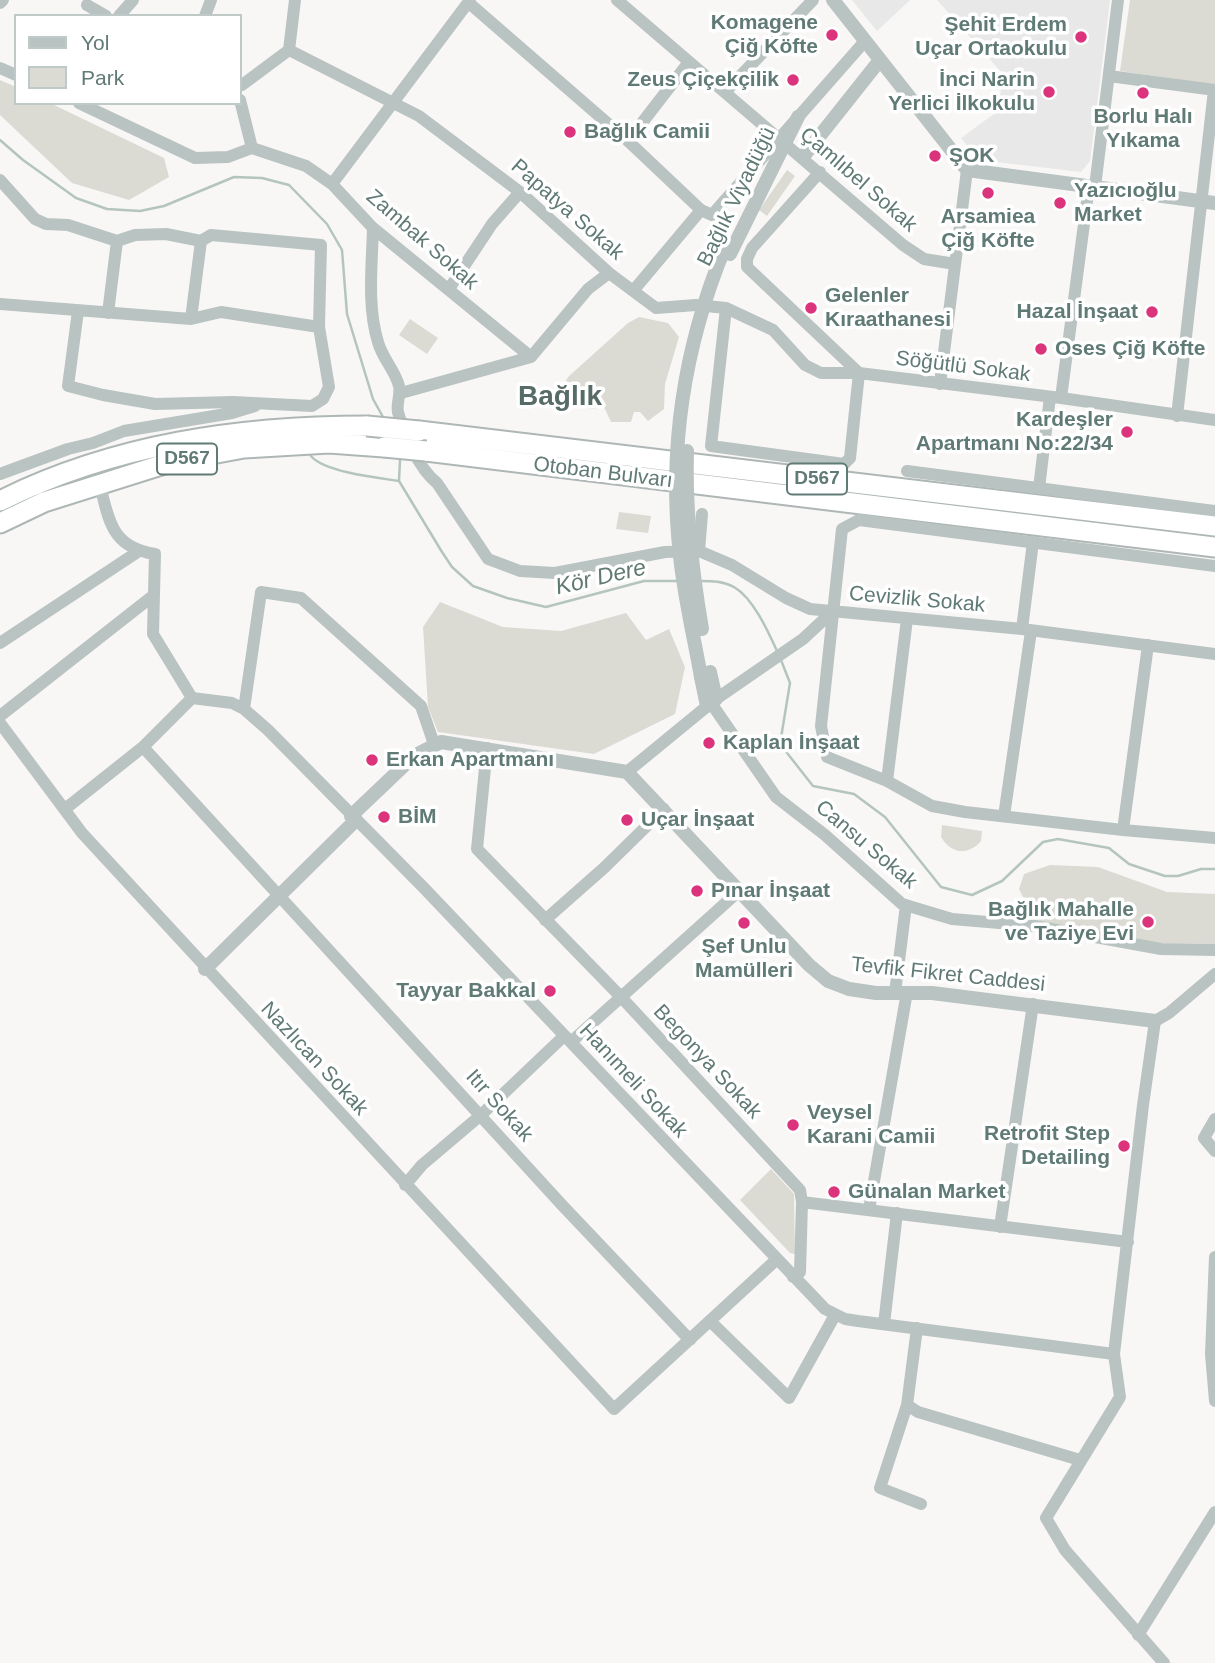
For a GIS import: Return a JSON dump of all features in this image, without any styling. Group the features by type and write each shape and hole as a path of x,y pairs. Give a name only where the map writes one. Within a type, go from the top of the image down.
{"highway":[{"name":"Otoban Bulvarı","path":"0,501 85,467 157,446 241,431 367,426 1215,526"},
{"name":"Otoban Bulvarı","path":"0,523 44,502 174,461 244,448 329,443 426,451 1215,547"}],"street":[{"path":"121,14 133,0"},
{"path":"242,89 289,50 295,0"},
{"name":"Çamlıbel Sokak","path":"617,0 903,245 924,259 955,264"},
{"path":"725,92 813,0"},
{"path":"833,0 967,170 1208,202"},
{"path":"1039,488 1092,186 1118,0"},
{"path":"332,184 469,1 706,213"},
{"path":"87,5 103,14"},
{"path":"798,117 864,41"},
{"name":"Papatya Sokak","path":"289,50 419,116 520,192 609,273 656,307 696,305 726,308 773,330 805,365 821,373"},
{"path":"803,157 880,60"},
{"path":"628,141 690,62"},
{"path":"1109,76 1215,90 1208,202 1177,416"},
{"path":"83,105 195,158 228,157 253,148 242,100"},
{"name":"Bağlık Viyadüğü","path":"712,703 680,559 675,485 680,413 691,349 708,289 728,250 749,197 798,117"},
{"path":"633,290 706,213 782,140"},
{"name":"Zambak Sokak","path":"253,148 306,166 332,184 373,228 531,357"},
{"path":"940,384 967,170"},
{"path":"726,308 711,446 844,464 850,458 859,373 747,267 752,248 820,172"},
{"path":"0,180 35,219 46,224 68,225 117,241 135,235 166,234 201,241 211,235 321,245 319,327 329,387 323,399 312,405 233,402 155,404 68,386 78,311"},
{"path":"449,289 492,224 520,192"},
{"path":"373,228 372,313 377,342 396,376 401,393 397,410 419,464 437,483 488,559 520,571 555,573 665,552 699,551 732,565 786,598 810,609 832,612"},
{"path":"107,313 117,241"},
{"path":"191,319 201,241"},
{"path":"401,393 531,357 588,289 609,273"},
{"path":"0,304 191,319 220,312 319,327"},
{"name":"Söğütlü Sokak","path":"821,373 859,373 1055,397 1215,421"},
{"path":"0,474 124,431 232,413 263,404"},
{"path":"907,471 1215,511"},
{"path":"65,809 143,747 192,698 153,634 155,554 139,551 121,541 106,512 102,494"},
{"path":"699,551 702,514"},
{"path":"1215,566 859,520 842,528 821,726 827,757 887,781 932,806 1123,830 1215,838"},
{"path":"1004,816 1026,630 1033,542"},
{"path":"0,643 139,551"},
{"path":"244,709 261,592 301,598 421,706 434,744"},
{"path":"0,716 155,595"},
{"name":"Cevizlik Sokak","path":"627,772 712,703 803,639 832,612 1026,630 1215,654"},
{"path":"887,781 907,620"},
{"path":"1123,830 1148,645"},
{"name":"Hanımeli Sokak","path":"192,698 232,703 244,709 268,730 825,1309 845,1319 1114,1354"},
{"name":"Cansu Sokak","path":"712,703 776,797 906,905 952,919 1035,926 1161,949 1215,950"},
{"name":"Nazlıcan Sokak","path":"0,723 82,833 614,1409 690,1340"},
{"path":"205,969 279,897 414,756 434,744 441,742 487,748 627,772"},
{"name":"Itır Sokak","path":"143,747 690,1340"},
{"name":"Begonya Sokak","path":"487,748 477,849 622,998 800,1190 802,1202"},
{"name":"Tevfik Fikret Caddesi","path":"627,772 809,965 828,981 849,989 1033,1004 1155,1021"},
{"path":"545,920 605,867 664,809"},
{"path":"405,1185 422,1165 568,1039 622,998 739,891"},
{"path":"869,1210 901,993 906,905"},
{"path":"1164,1663 1065,1550 1046,1518 1120,1397 1114,1354 1155,1021 1169,1013 1215,974"},
{"path":"1000,1227 1033,1004"},
{"path":"1215,1119 1204,1138 1215,1151"},
{"path":"793,1278 800,1272 802,1202 1128,1241"},
{"path":"884,1324 897,1213"},
{"path":"1215,1257 1211,1354 1215,1401"},
{"path":"690,1340 776,1260"},
{"path":"710,1321 789,1398 835,1315"},
{"path":"917,1328 906,1405 880,1488 921,1504"},
{"path":"906,1405 918,1412 1080,1460"},
{"path":"1138,1635 1215,1512"}],"shaded area":[{"path":"852,0 910,0 877,31"},
{"name":"İnci Narin Yerlici İlkokulu","path":"937,0 1110,0 1090,161 1081,172 988,161 979,158 970,149 961,138 998,111 1003,74"}],"green space":[{"path":"1130,0 1215,0 1215,85 1120,71"},
{"path":"0,80 14,86 14,105 54,105 164,158 169,177 129,200 72,183 0,115"},
{"path":"787,170 795,176 767,216 759,210"},
{"path":"639,317 668,323 679,337 665,384 664,409 648,421 640,412 634,412 631,422 611,422 604,407 591,409 554,402 568,377 628,323"},
{"path":"410,319 438,338 427,354 399,335"},
{"path":"619,512 651,516 648,533 616,529"},
{"path":"440,602 503,627 561,631 626,613 646,640 669,629 685,667 675,714 594,754 438,732 428,707 423,627"},
{"path":"942,825 982,831 981,841 971,849 955,850 941,837"},
{"path":"1050,865 1098,867 1167,892 1215,894 1215,944 1129,939 1021,917 1024,899 1019,889 1024,874"},
{"path":"771,1169 794,1194 795,1254 790,1253 740,1200"}],"waterway":[{"name":"Kör Dere","path":"0,140 76,198 107,209 140,211 164,206 234,177 262,178 289,185 327,224 342,250 347,314 373,399 383,417"},
{"path":"311,456 318,462 339,470 399,481"},
{"name":"Kör Dere","path":"400,460 399,481 452,567 473,586 507,598 546,607 644,581 677,581"},
{"name":"Kör Dere","path":"701,581 726,584 741,592 759,616 777,651"},
{"name":"Kör Dere","path":"781,660 790,683 780,744 813,786 854,794 885,817 941,887 972,895 1002,881 1043,842 1058,839 1109,848 1129,864 1165,876 1215,869"}],"place":[{"name":"Komagene Çiğ Köfte","path":"832,35"},
{"name":"Şehit Erdem Uçar Ortaokulu","path":"1081,37"},
{"name":"Zeus Çiçekçilik","path":"793,80"},
{"name":"İnci Narin Yerlici İlkokulu","path":"1049,92"},
{"name":"Borlu Halı Yıkama","path":"1143,93"},
{"name":"Bağlık Camii","path":"570,132"},
{"name":"ŞOK","path":"935,156"},
{"name":"Arsamiea Çiğ Köfte","path":"988,193"},
{"name":"Yazıcıoğlu Market","path":"1060,203"},
{"name":"Gelenler Kıraathanesi","path":"811,308"},
{"name":"Hazal İnşaat","path":"1152,312"},
{"name":"Oses Çiğ Köfte","path":"1041,349"},
{"name":"Kardeşler Apartmanı No:22/34","path":"1127,432"},
{"name":"Kaplan İnşaat","path":"709,743"},
{"name":"Erkan Apartmanı","path":"372,760"},
{"name":"BİM","path":"384,817"},
{"name":"Uçar İnşaat","path":"627,820"},
{"name":"Pınar İnşaat","path":"697,891"},
{"name":"Bağlık Mahalle ve Taziye Evi","path":"1148,922"},
{"name":"Şef Unlu Mamülleri","path":"744,923"},
{"name":"Tayyar Bakkal","path":"550,991"},
{"name":"Veysel Karani Camii","path":"793,1125"},
{"name":"Retrofit Step Detailing","path":"1124,1146"},
{"name":"Günalan Market","path":"834,1192"}],"district":[{"name":"Bağlık","path":"560,397"}]}
